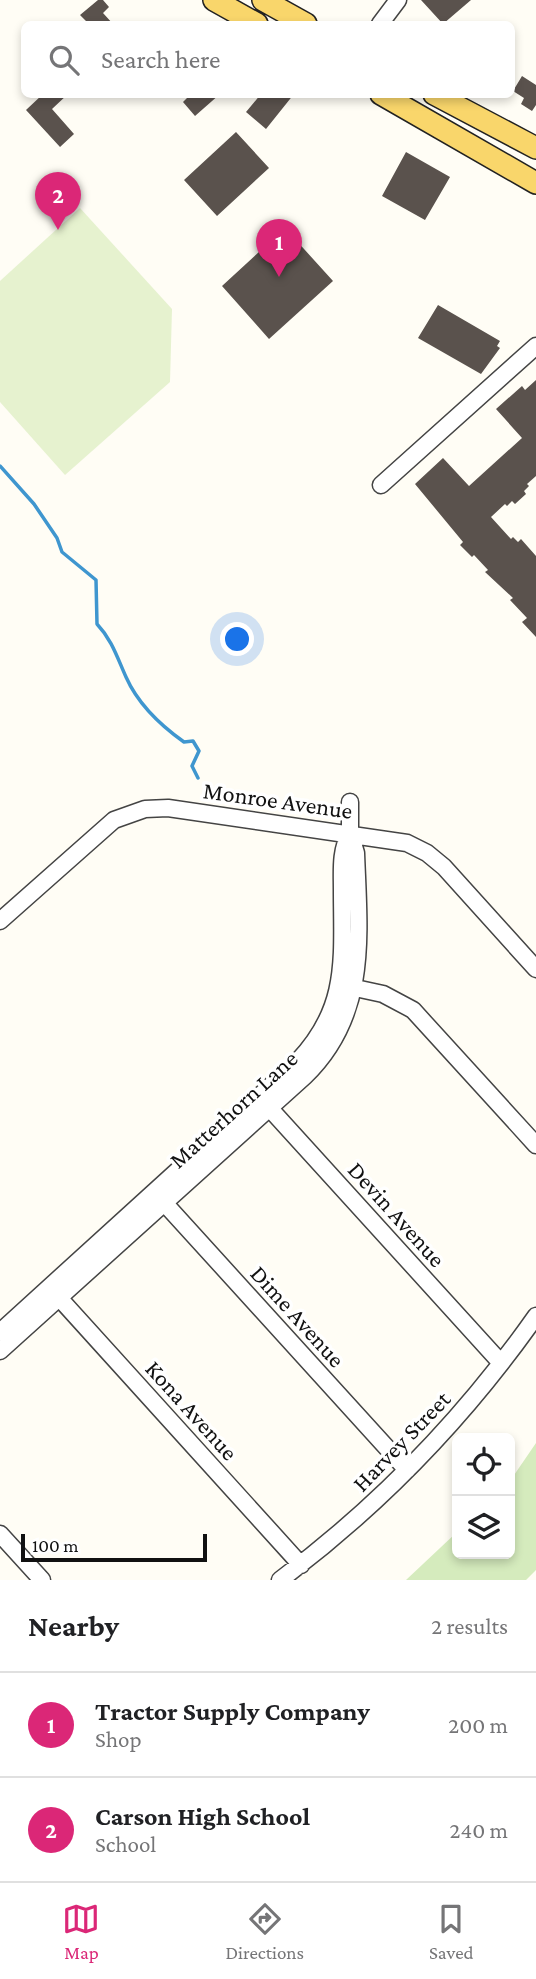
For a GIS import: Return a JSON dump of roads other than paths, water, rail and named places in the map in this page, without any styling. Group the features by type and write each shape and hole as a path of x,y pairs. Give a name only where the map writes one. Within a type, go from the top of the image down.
{"main road":[{"path":"214,0 252,21"},
{"path":"263,0 301,21"},
{"path":"388,98 536,183"},
{"path":"442,98 536,148"}],"street":[{"path":"382,21 398,0"},
{"path":"382,485 536,346"},
{"name":"Matterhorn Lane","path":"0,1351 54,1292 264,1102 319,1037 347,987 341,859 350,833 350,802"},
{"name":"Monroe Avenue","path":"0,920 106,826 134,811 168,808 396,840 427,853 444,867 536,969"},
{"path":"347,987 383,994 413,1010 536,1145"},
{"name":"Devin Avenue","path":"264,1102 501,1363"},
{"name":"Dime Avenue","path":"159,1197 407,1470"},
{"name":"Matterhorn Lane","path":"0,1332 54,1292"},
{"name":"Kona Avenue","path":"54,1292 301,1564"},
{"name":"Harvey Street","path":"280,1580 407,1470 455,1419 536,1316"},
{"path":"0,1534 42,1580"}],"waterway":[{"path":"0,466 34,504 57,538 62,552 96,580 97,624 143,705 184,742 193,741 199,751 192,766 198,778"}],"place":[{"name":"Carson High School","path":"58,230"},
{"name":"Tractor Supply Company","path":"279,277"}]}
